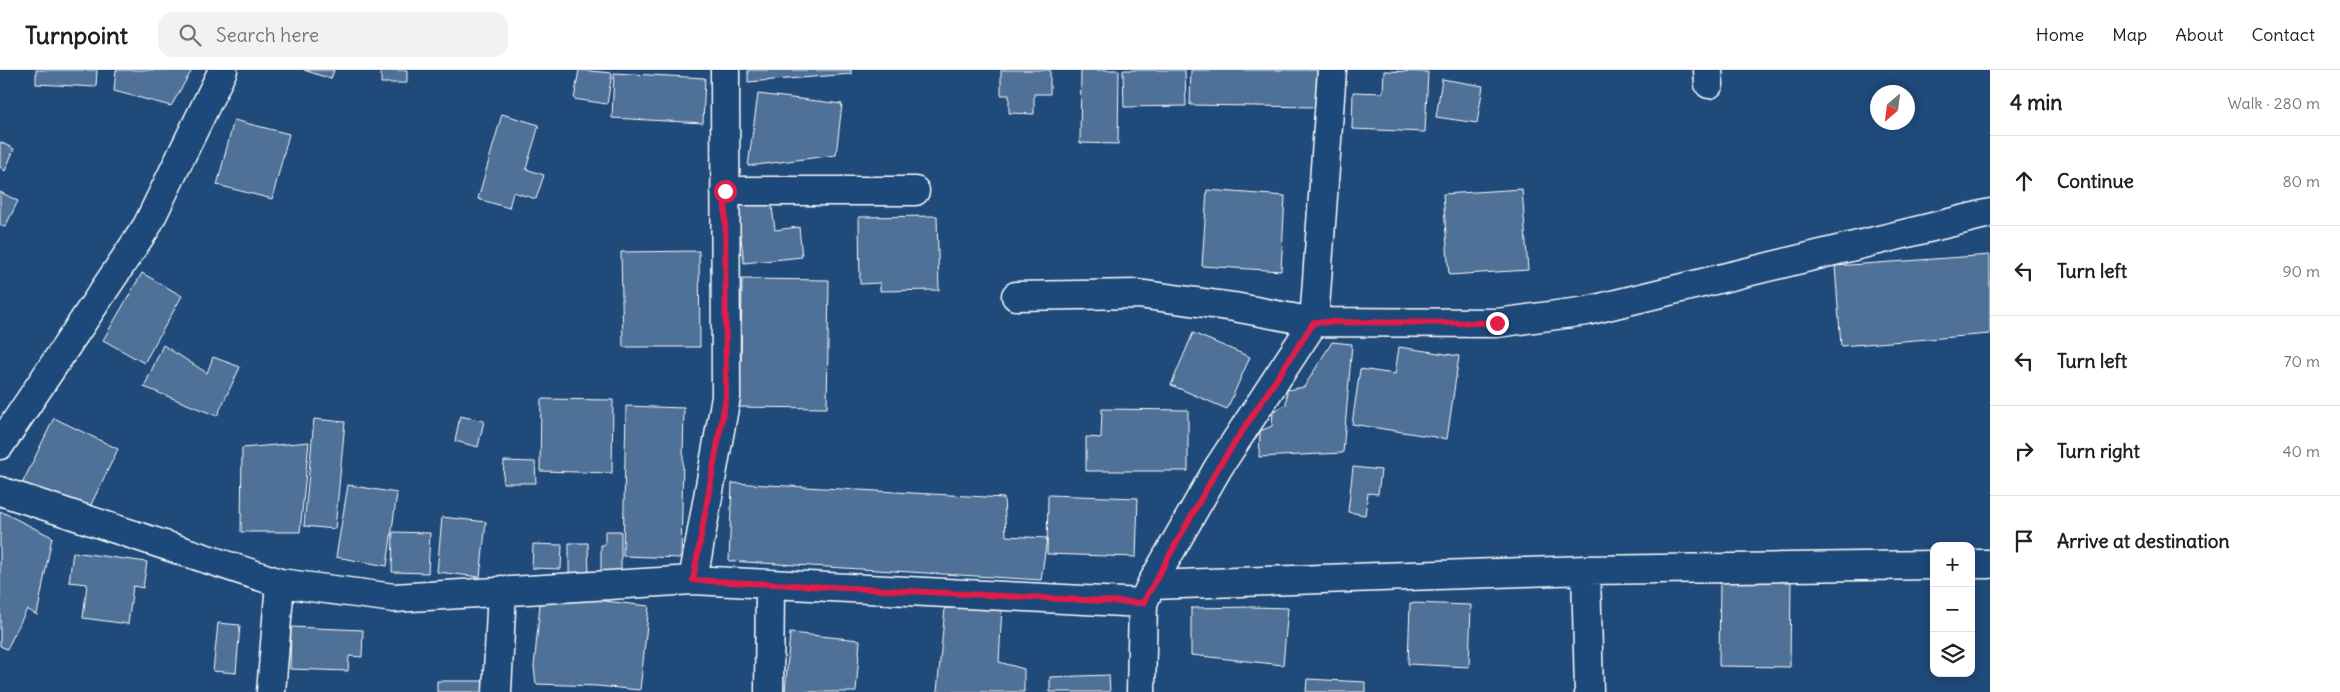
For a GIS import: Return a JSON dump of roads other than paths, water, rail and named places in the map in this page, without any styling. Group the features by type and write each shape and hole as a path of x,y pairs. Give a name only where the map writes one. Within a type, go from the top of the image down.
{"street":[{"path":"0,445 147,226 223,70"},
{"path":"693,580 726,397 725,70"},
{"path":"1141,692 1147,594 1218,468 1314,322 1332,70"},
{"path":"725,191 915,191"},
{"path":"1016,296 1138,294 1234,307 1314,322 1497,323 1587,311 1990,212"},
{"path":"0,491 280,583 394,598 693,580 770,585 1147,594 1586,570 1930,565"},
{"path":"1975,564 1990,564"},
{"path":"1586,570 1590,692"},
{"path":"271,692 280,583"},
{"path":"769,692 770,585"},
{"path":"497,692 502,590"}]}
